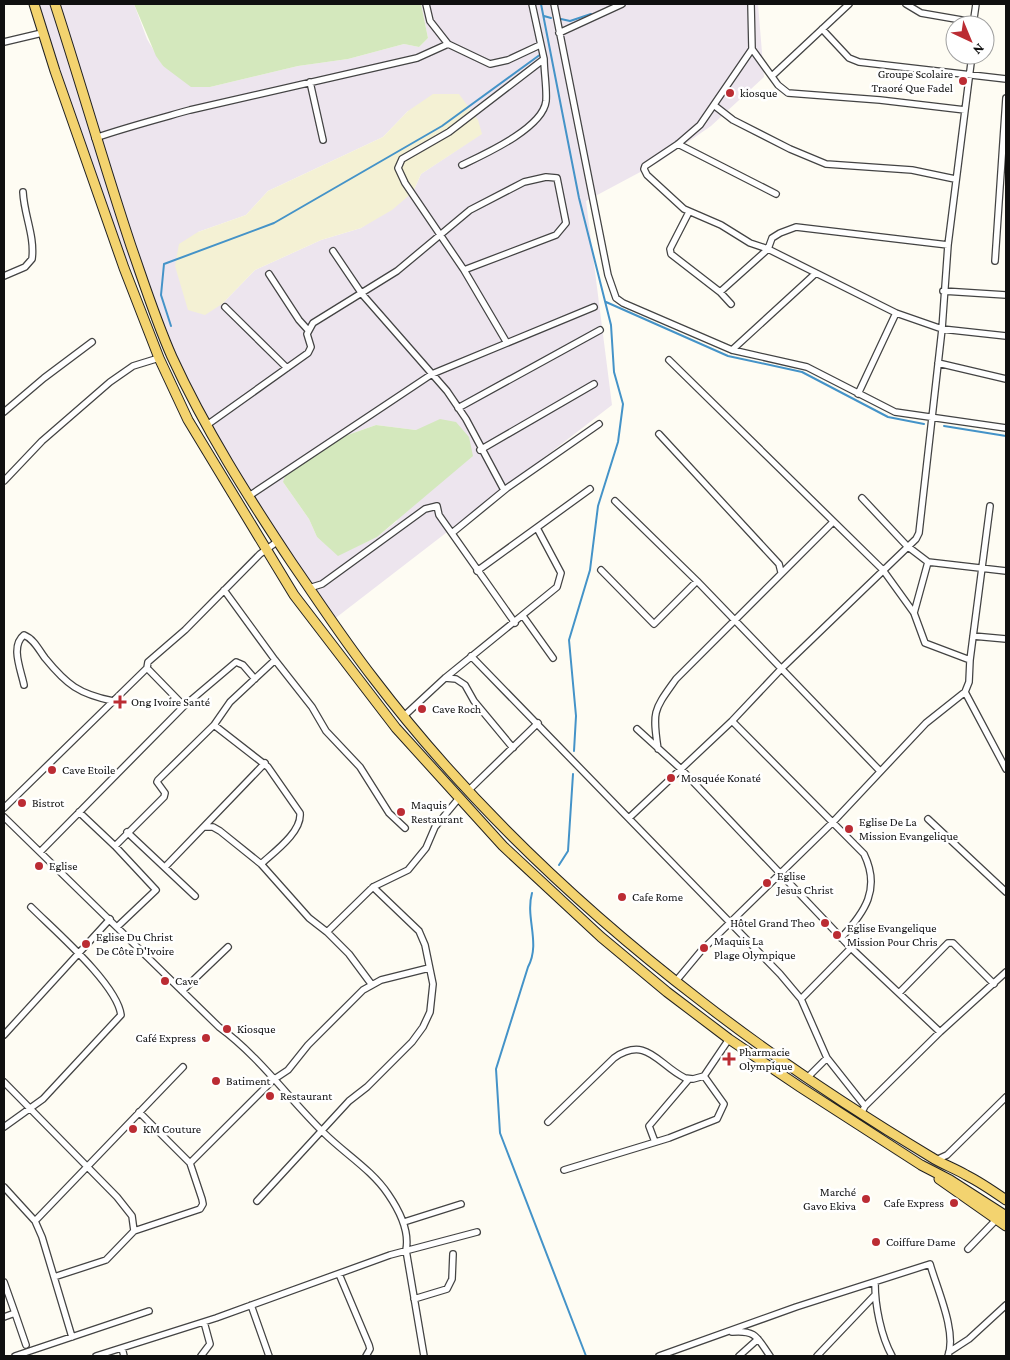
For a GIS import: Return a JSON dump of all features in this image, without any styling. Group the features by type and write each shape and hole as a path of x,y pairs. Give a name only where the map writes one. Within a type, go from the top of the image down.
{"main road":[{"path":"34,4 98,198 159,358 203,447 294,594 349,669 396,728 510,853 601,937 667,992 729,1039 929,1170 1006,1226"},
{"path":"55,4 95,138 146,289 168,347 207,424 249,496 309,588 364,666 404,716 469,790 555,878 676,981 808,1077 863,1109 1006,1207"},
{"path":"936,1160 968,1175 1006,1200"},
{"path":"929,1170 950,1180 1006,1216"}],"street":[{"path":"426,4 430,21 448,44 490,64 508,60 540,45"},
{"path":"462,165 515,136 539,118 546,102 544,59 532,4"},
{"path":"554,4 608,275 616,298 623,303 732,350 807,367 895,412 1006,428"},
{"path":"559,33 622,4"},
{"path":"751,4 752,48 715,106 694,131 647,164 644,169 659,187 689,212 721,225 750,243 768,249 896,313 942,329 1006,336"},
{"path":"772,76 849,4"},
{"path":"906,4 920,13 945,18"},
{"path":"822,29 849,58 859,62 1006,79"},
{"path":"4,42 42,33"},
{"path":"95,138 153,119 162,119 190,110 417,58 448,44"},
{"path":"752,48 781,89 791,94 880,100 965,110"},
{"path":"507,343 464,270 404,183 398,168 402,159 449,132 544,59"},
{"path":"630,817 732,721 782,668 908,546 919,533 942,329 943,291 955,179 971,65"},
{"path":"310,82 323,140"},
{"path":"995,261 1003,186 1006,98"},
{"path":"715,106 733,120 790,149 826,164 912,170 955,179"},
{"path":"707,116 714,119"},
{"path":"678,144 776,194"},
{"path":"308,330 319,319 397,271 438,234 470,210 524,182 546,177 557,178 566,223 556,235 464,270"},
{"path":"4,276 24,267 32,259 32,234 24,211 23,192"},
{"path":"689,212 670,249 672,254 720,292 731,304"},
{"path":"720,292 768,249 772,238 796,227 948,245"},
{"path":"333,251 362,294 432,374 458,408 504,490"},
{"path":"732,350 816,273"},
{"path":"207,424 310,350 308,330 299,320 269,274"},
{"path":"943,291 1006,295"},
{"path":"225,307 287,368"},
{"path":"249,496 432,374 594,307"},
{"path":"858,394 896,313"},
{"path":"458,408 600,330"},
{"path":"4,412 44,378 92,342"},
{"path":"4,480 42,441 110,382 134,366 159,358"},
{"path":"669,360 832,523 882,570 914,613 925,643 970,660"},
{"path":"938,363 1006,379"},
{"path":"480,450 594,384"},
{"path":"452,533 504,490 599,424"},
{"path":"658,434 779,564 781,572"},
{"path":"477,570 590,489"},
{"path":"862,498 908,546 928,562 1006,571"},
{"path":"614,501 697,581 880,771"},
{"path":"309,588 322,584 425,509 437,506 440,515 515,623"},
{"path":"676,981 731,922 833,822 926,723 965,692 970,682 970,660 990,506"},
{"path":"658,749 654,726 656,707 676,679 832,523"},
{"path":"404,716 471,656 551,594 561,580 558,566 537,528"},
{"path":"4,808 147,668 148,662 185,630 266,549 278,541"},
{"path":"914,613 928,562"},
{"path":"600,570 654,624 697,581"},
{"path":"224,590 308,702 326,731 360,767 389,814 405,828"},
{"path":"523,616 553,658"},
{"path":"24,685 16,650 19,639 24,635 30,637 52,666 80,692 113,701"},
{"path":"973,636 1006,639"},
{"path":"471,656 630,817 731,922 801,999 827,1058 863,1109 940,1032 1006,972"},
{"path":"115,846 164,797 165,793 157,782 158,780 214,725 230,702 275,660"},
{"path":"40,852 184,706 236,662 243,665 255,679"},
{"path":"147,668 184,706"},
{"path":"445,678 456,679 465,685 474,701 513,748"},
{"path":"965,692 1006,769"},
{"path":"732,721 864,854 872,870 869,900 859,918 841,938"},
{"path":"469,790 538,724"},
{"path":"214,725 265,763 300,813 296,829 261,864"},
{"path":"637,729 681,768 841,938 940,1032"},
{"path":"998,752 1006,749"},
{"path":"165,867 265,763"},
{"path":"328,932 373,887 408,870 426,848 435,827 459,798"},
{"path":"79,812 115,846 156,890 117,927"},
{"path":"4,817 182,991 243,1046 321,1130 387,1192 404,1222 408,1239 406,1250 424,1356"},
{"path":"928,819 1006,892"},
{"path":"204,827 213,827 220,831 261,864 309,918 328,932 349,954 372,985"},
{"path":"127,832 195,896"},
{"path":"257,1201 265,1190 349,1101 367,1087 412,1042 423,1027 430,1012 433,984 425,945 419,931 373,887"},
{"path":"4,1126 29,1110 78,1064 90,1048 121,1015 111,992 78,954 31,907"},
{"path":"4,1034 110,919"},
{"path":"899,993 948,943 953,943 994,984"},
{"path":"182,991 228,948"},
{"path":"801,999 851,948"},
{"path":"190,1163 273,1080 288,1070 308,1045 352,1000 372,985 429,968"},
{"path":"548,1122 614,1058 625,1050 634,1048 645,1050 677,1074 689,1079 704,1076 729,1039"},
{"path":"808,1077 827,1058"},
{"path":"35,1222 183,1067"},
{"path":"564,1170 655,1142 718,1118 724,1104 704,1076"},
{"path":"655,1142 649,1126 689,1079"},
{"path":"4,1082 29,1110 88,1166 117,1197 132,1216 134,1231"},
{"path":"936,1160 947,1155 1006,1097"},
{"path":"54,1277 106,1260 134,1231 200,1209 203,1204 190,1163 139,1112"},
{"path":"4,1187 35,1222 42,1236 72,1337"},
{"path":"404,1222 460,1204"},
{"path":"968,1249 994,1222 994,1218"},
{"path":"96,1356 204,1322 406,1250 477,1232"},
{"path":"414,1299 448,1289 452,1279 453,1254"},
{"path":"659,1356 723,1332 930,1264 949,1328 948,1354"},
{"path":"339,1274 374,1356"},
{"path":"4,1282 26,1345"},
{"path":"876,1283 875,1295 892,1356"},
{"path":"817,1356 875,1295"},
{"path":"251,1305 270,1356"},
{"path":"948,1354 969,1339 1006,1305"},
{"path":"15,1356 26,1354 149,1311"},
{"path":"4,1317 15,1313"},
{"path":"201,1356 210,1344 204,1322"},
{"path":"723,1332 749,1331 758,1339 770,1356"},
{"path":"739,1356 758,1339"},
{"path":"122,1348 124,1356"},
{"path":"366,1356 370,1349"}],"shaded area":[{"path":"35,4 134,4 147,39 163,66 210,87 298,66 348,59 404,44 419,47 428,38 421,4 758,4 764,77 711,126 659,162 586,201 612,405 333,620 240,480 173,357 121,246","holes":["408,111 481,134 421,174 413,192 361,228 321,240 255,270 222,304 198,232 246,215 268,191 383,137","376,425 416,430 397,521 377,537 338,555 317,537 309,519 283,482 342,437"]},
{"path":"433,94 459,94 478,120 482,134 421,174 413,192 392,210 361,228 321,240 255,270 222,304 205,315 188,310 175,266 179,244 198,232 246,215 268,191 383,137 408,111"}],"green space":[{"path":"134,4 421,4 428,38 419,47 404,44 348,59 298,66 210,87 191,87 163,66 156,56"},
{"path":"440,419 456,422 469,437 473,456 377,537 338,556 317,537 309,519 283,482 287,470 309,452 342,437 376,425 416,430"}],"waterway":[{"path":"541,4 579,198 611,325 614,372 623,404 618,442 598,506 590,570 569,640 576,716 574,751"},
{"path":"561,19 570,21 591,14"},
{"path":"544,16 551,18"},
{"path":"171,326 161,295 164,264 274,223 442,126 541,54"},
{"path":"606,302 728,356 802,372 888,417 924,424"},
{"path":"944,426 1006,436"},
{"path":"559,865 568,851 573,774"},
{"path":"532,893 530,902 533,940 532,958 496,1069 500,1133 586,1356"}],"place":[{"name":"Groupe Scolaire Traoré Que Fadel","path":"963,81"},
{"name":"kiosque","path":"730,93"},
{"name":"Ong Ivoire Santé","path":"120,702"},
{"name":"Cave Roch","path":"422,709"},
{"name":"Cave Etoile","path":"52,770"},
{"name":"Mosquée Konaté","path":"671,778"},
{"name":"Bistrot","path":"22,803"},
{"name":"Maquis Restaurant","path":"401,812"},
{"name":"Eglise De La Mission Evangelique","path":"849,829"},
{"name":"Eglise","path":"39,866"},
{"name":"Eglise Jesus Christ","path":"767,883"},
{"name":"Cafe Rome","path":"622,897"},
{"name":"Hôtel Grand Theo","path":"825,923"},
{"name":"Eglise Evangelique Mission Pour Chris","path":"837,935"},
{"name":"Eglise Du Christ De Côte D'Ivoire","path":"86,944"},
{"name":"Maquis La Plage Olympique","path":"704,948"},
{"name":"Cave","path":"165,981"},
{"name":"Kiosque","path":"227,1029"},
{"name":"Café Express","path":"206,1038"},
{"name":"Pharmacie Olympique","path":"729,1059"},
{"name":"Batiment","path":"216,1081"},
{"name":"Restaurant","path":"270,1096"},
{"name":"KM Couture","path":"133,1129"},
{"name":"Marché Gavo Ekiva","path":"866,1199"},
{"name":"Cafe Express","path":"954,1203"},
{"name":"Coiffure Dame","path":"876,1242"}]}
